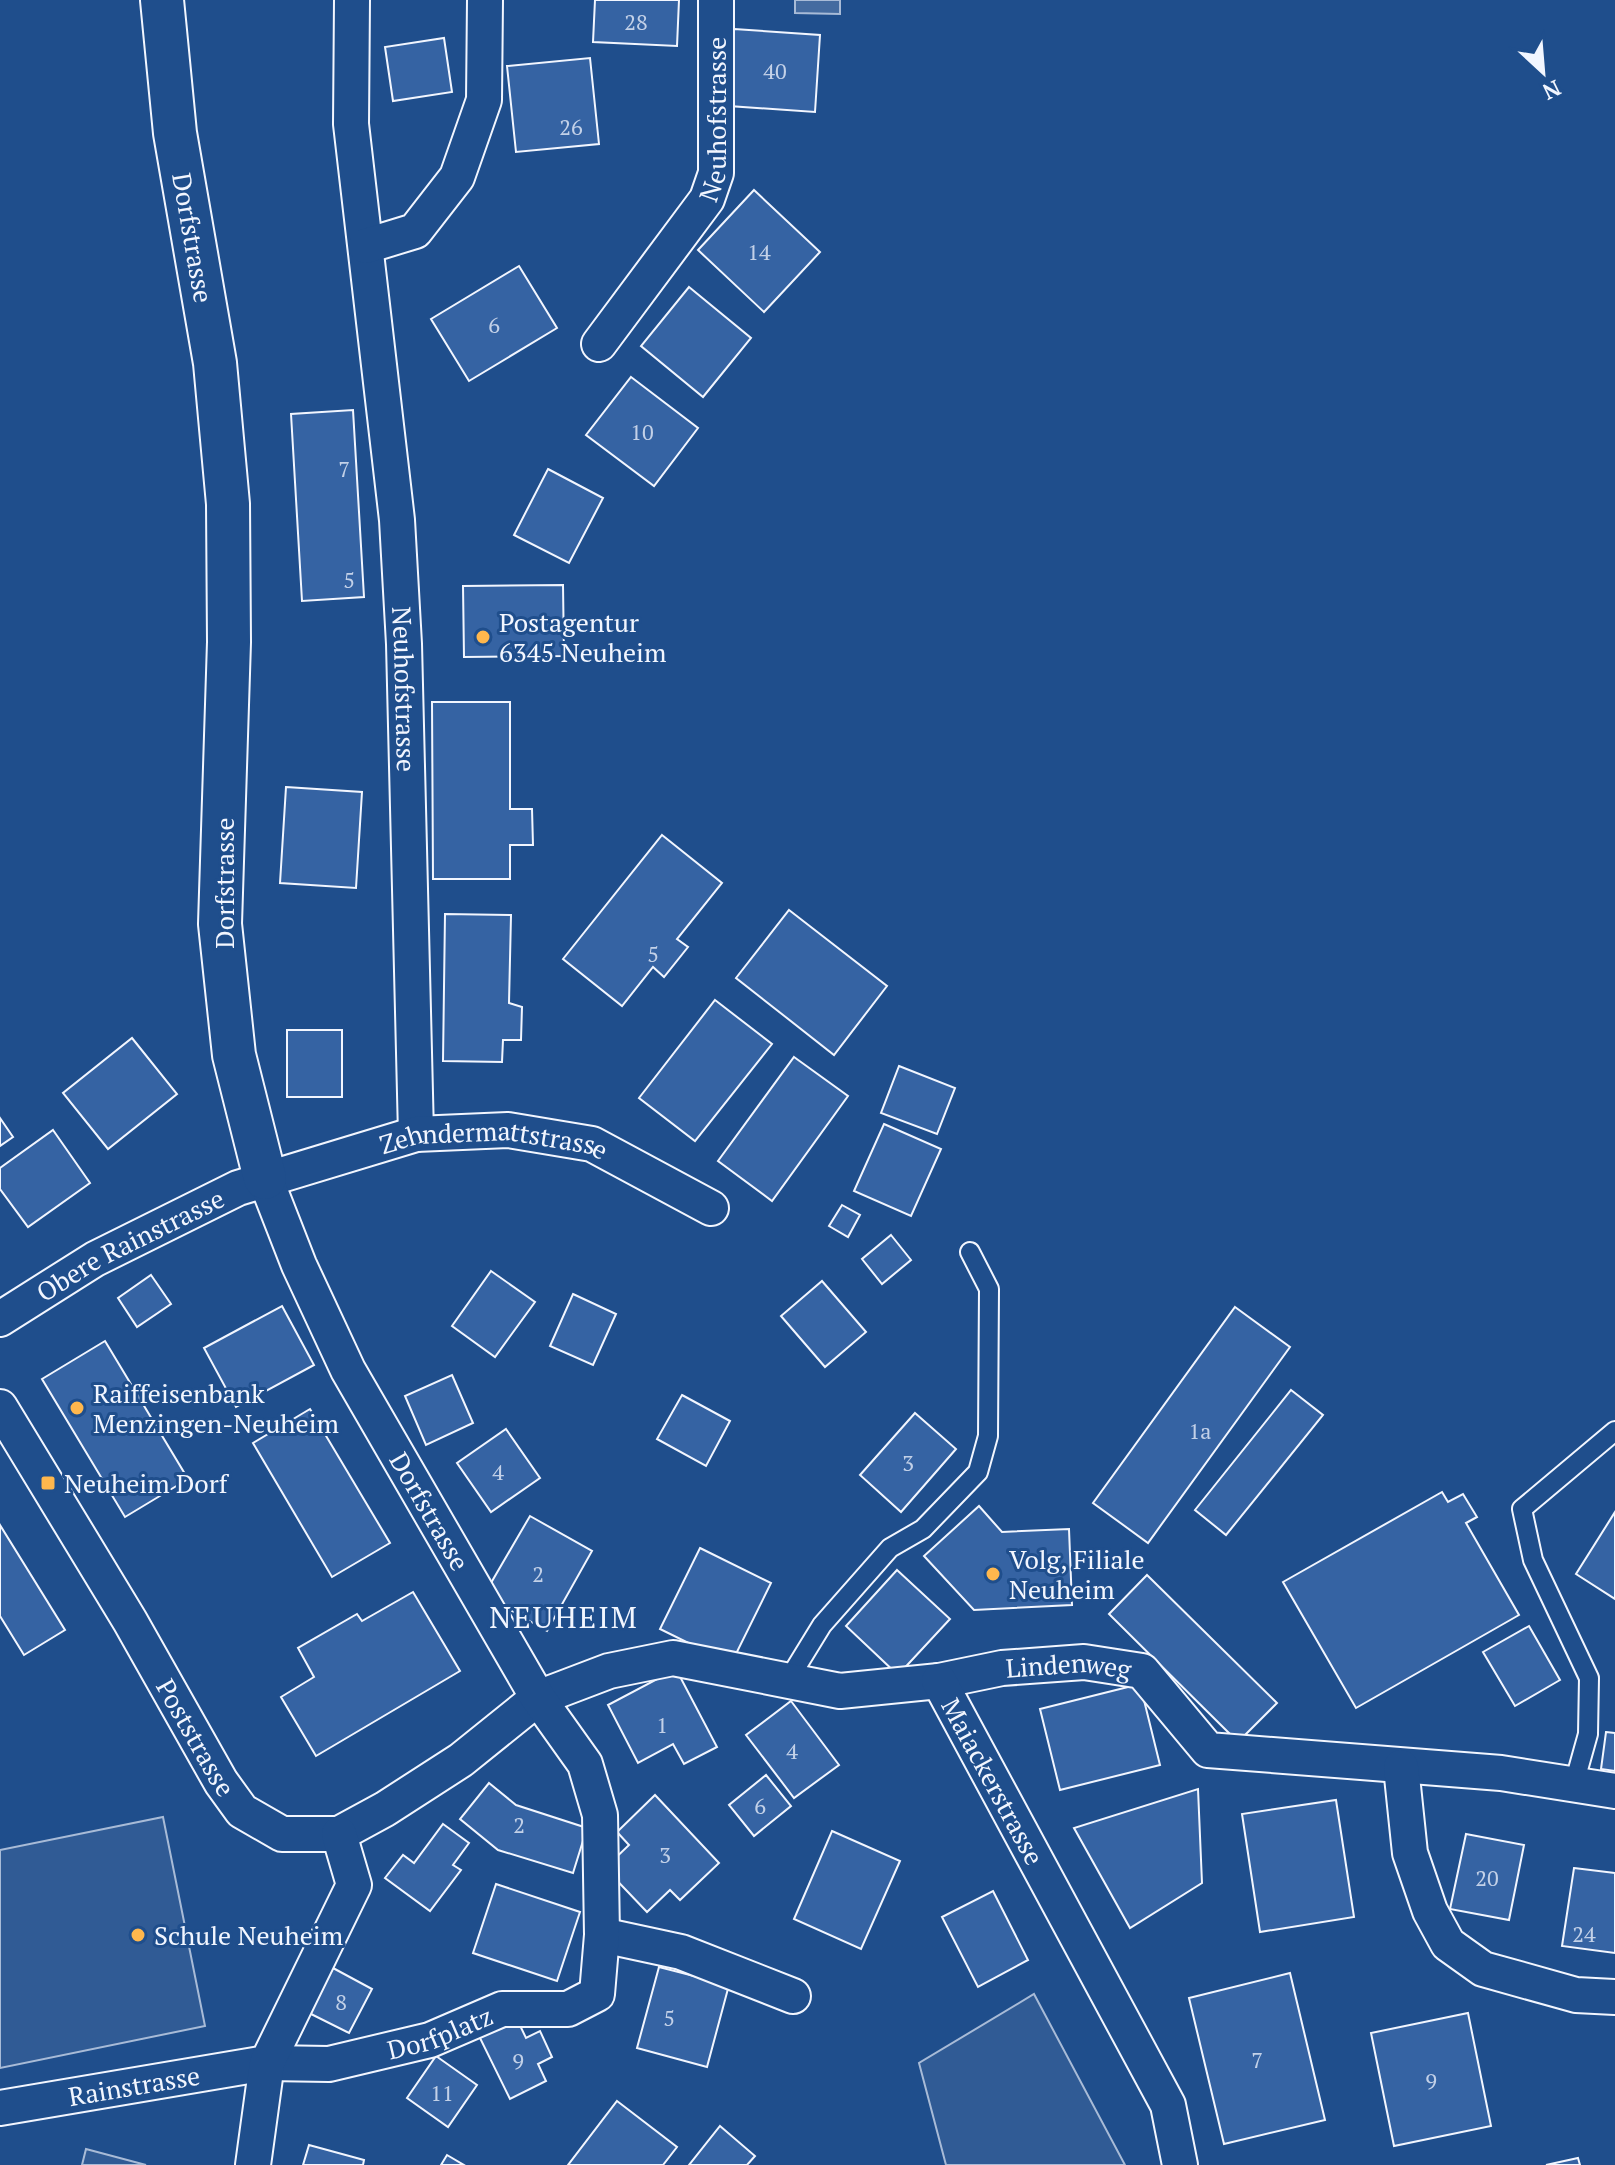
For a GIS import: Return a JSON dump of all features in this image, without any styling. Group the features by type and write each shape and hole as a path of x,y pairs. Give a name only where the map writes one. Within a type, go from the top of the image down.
{"street":[{"name":"Dorfstrasse","path":"162,0 175,133 215,363 228,504 229,642 220,924 234,1055 265,1178 299,1265 348,1370 538,1698"},
{"name":"Neuhofstrasse","path":"352,0 351,124 397,520 404,644 416,1134"},
{"path":"366,246 415,231 457,177 484,100 485,0"},
{"name":"Neuhofstrasse","path":"599,344 707,199 716,173 716,0"},
{"name":"Zehndermattstrasse","path":"265,1178 416,1134 508,1130 592,1144 711,1208"},
{"name":"Obere Rainstrasse","path":"0,1319 95,1259 238,1188 265,1178"},
{"name":"Poststrasse","path":"0,1407 130,1621 221,1782 242,1811 282,1834 339,1834 385,1809 461,1760 538,1698"},
{"name":"Maiackerstrasse","path":"538,1698 609,1671 673,1658 840,1691 939,1681 1168,2105 1180,2165"},
{"name":"Lindenweg","path":"939,1681 1002,1668 1084,1662 1142,1671 1208,1750 1501,1773 1615,1791"},
{"name":"Dorfplatz","path":"267,2063 329,2064 430,2040 502,2009 568,2009 597,1994 602,1935 600,1815 585,1764 538,1698"},
{"path":"1401,1767 1410,1853 1430,1911 1448,1944 1483,1969 1576,1995 1615,1997"},
{"path":"253,2165 267,2063 354,1885 339,1834"},
{"path":"602,1935 681,1952 793,1996"},
{"name":"Rainstrasse","path":"0,2108 267,2063"}],"lane":[{"path":"787,1682 822,1625 890,1548 923,1529 978,1472 988,1436 989,1289 970,1252"},
{"path":"1574,1784 1588,1734 1589,1678 1533,1560 1522,1509 1615,1431"}],"shaded area":[{"path":"795,0 840,0 840,14 795,13"},
{"path":"163,1817 205,2026 0,2068 0,1850"},
{"path":"1034,1994 1125,2165 946,2165 919,2063"},
{"path":"86,2149 146,2165 82,2165"}],"building":[{"path":"595,0 679,0 677,46 593,42"},
{"path":"734,29 820,35 815,112 729,106"},
{"path":"444,38 452,92 393,101 385,47"},
{"path":"590,58 599,144 516,152 507,66"},
{"path":"754,190 820,252 764,312 698,250"},
{"path":"519,266 557,328 469,381 431,319"},
{"path":"689,287 751,338 703,397 641,346"},
{"path":"631,377 698,428 654,486 586,435"},
{"path":"353,410 364,597 302,601 291,414"},
{"path":"548,469 603,498 569,563 514,535"},
{"path":"563,585 564,656 464,657 463,586"},
{"path":"432,702 510,702 510,809 532,809 533,845 510,845 510,879 433,879"},
{"path":"286,787 362,792 356,888 280,883"},
{"path":"662,835 722,883 677,939 688,947 664,977 653,967 622,1006 563,959"},
{"path":"789,910 887,986 834,1055 736,978"},
{"path":"445,914 511,915 509,1003 522,1007 521,1040 503,1040 502,1062 443,1061"},
{"path":"715,1000 772,1044 695,1141 639,1098"},
{"path":"287,1030 342,1030 342,1097 287,1097"},
{"path":"132,1038 177,1094 108,1149 63,1093"},
{"path":"794,1057 848,1096 772,1201 718,1161"},
{"path":"899,1066 955,1088 937,1134 881,1113"},
{"path":"0,1118 13,1137 0,1146"},
{"path":"884,1124 941,1149 911,1216 854,1191"},
{"path":"53,1130 90,1183 28,1227 0,1189 0,1168"},
{"path":"842,1205 860,1215 848,1237 829,1226"},
{"path":"891,1235 911,1260 882,1284 862,1259"},
{"path":"491,1271 535,1302 495,1357 452,1326"},
{"path":"151,1275 171,1304 137,1327 118,1298"},
{"path":"822,1281 866,1332 825,1367 781,1316"},
{"path":"573,1294 616,1314 593,1365 550,1346"},
{"path":"282,1306 314,1365 236,1407 204,1348"},
{"path":"1235,1307 1290,1347 1148,1543 1093,1503"},
{"path":"105,1341 188,1479 125,1517 42,1379"},
{"path":"452,1375 473,1423 426,1445 405,1396"},
{"path":"1291,1390 1323,1415 1226,1535 1195,1510"},
{"path":"682,1395 730,1421 706,1466 657,1439"},
{"path":"310,1409 390,1543 332,1577 253,1443"},
{"path":"915,1413 956,1449 901,1512 860,1475"},
{"path":"506,1429 540,1478 491,1512 457,1463"},
{"path":"1442,1492 1448,1502 1463,1494 1477,1517 1466,1523 1519,1615 1356,1708 1283,1582"},
{"path":"979,1506 1002,1532 1069,1529 1072,1605 974,1610 924,1556"},
{"path":"1615,1512 1615,1599 1576,1574"},
{"path":"530,1516 592,1551 547,1631 484,1595"},
{"path":"0,1525 65,1630 24,1655 0,1616"},
{"path":"700,1548 771,1583 731,1664 660,1629"},
{"path":"897,1570 950,1619 898,1675 846,1626"},
{"path":"1147,1575 1277,1703 1238,1742 1109,1614"},
{"path":"413,1592 460,1671 316,1756 281,1697 314,1677 298,1648 357,1614 362,1621"},
{"path":"1529,1626 1560,1680 1515,1706 1483,1652"},
{"path":"676,1669 717,1747 684,1764 673,1744 638,1763 608,1705"},
{"path":"1140,1684 1160,1765 1060,1790 1040,1709"},
{"path":"791,1701 839,1765 794,1798 746,1735"},
{"path":"1606,1732 1615,1733 1615,1771 1601,1769"},
{"path":"766,1775 791,1806 754,1836 729,1805"},
{"path":"489,1783 516,1805 587,1828 573,1873 498,1850 460,1819"},
{"path":"1198,1789 1202,1883 1130,1928 1074,1828"},
{"path":"655,1795 719,1863 680,1900 670,1890 647,1912 605,1868 629,1845 617,1832"},
{"path":"1336,1800 1354,1917 1260,1932 1242,1814"},
{"path":"443,1824 469,1843 453,1865 461,1870 430,1911 385,1878 403,1855 414,1863"},
{"path":"832,1831 900,1861 861,1949 794,1919"},
{"path":"1466,1834 1524,1845 1509,1920 1450,1909"},
{"path":"1574,1868 1615,1873 1615,1953 1562,1946"},
{"path":"496,1884 580,1912 557,1981 473,1953"},
{"path":"993,1891 1028,1960 978,1987 942,1917"},
{"path":"659,1967 729,1985 707,2067 637,2048"},
{"path":"333,1968 372,1989 349,2033 309,2013"},
{"path":"1290,1973 1325,2120 1224,2144 1189,1998"},
{"path":"1468,2013 1491,2126 1394,2146 1371,2033"},
{"path":"515,2015 526,2038 540,2031 552,2057 538,2064 546,2081 510,2099 478,2034"},
{"path":"436,2056 477,2085 448,2127 407,2098"},
{"path":"617,2101 677,2147 663,2165 568,2165"},
{"path":"720,2126 755,2156 747,2165 689,2165"},
{"path":"309,2145 364,2160 363,2165 303,2165"},
{"path":"447,2155 464,2165 441,2165"},
{"path":"1578,2158 1580,2165 1546,2165"}],"place":[{"name":"Postagentur 6345 Neuheim","path":"483,637"},
{"name":"Raiffeisenbank Menzingen-Neuheim","path":"77,1408"},
{"name":"Neuheim Dorf","path":"48,1483"},
{"name":"Volg, Filiale Neuheim","path":"993,1574"},
{"name":"Schule Neuheim","path":"138,1935"}],"district":[{"name":"NEUHEIM","path":"564,1617"}]}
